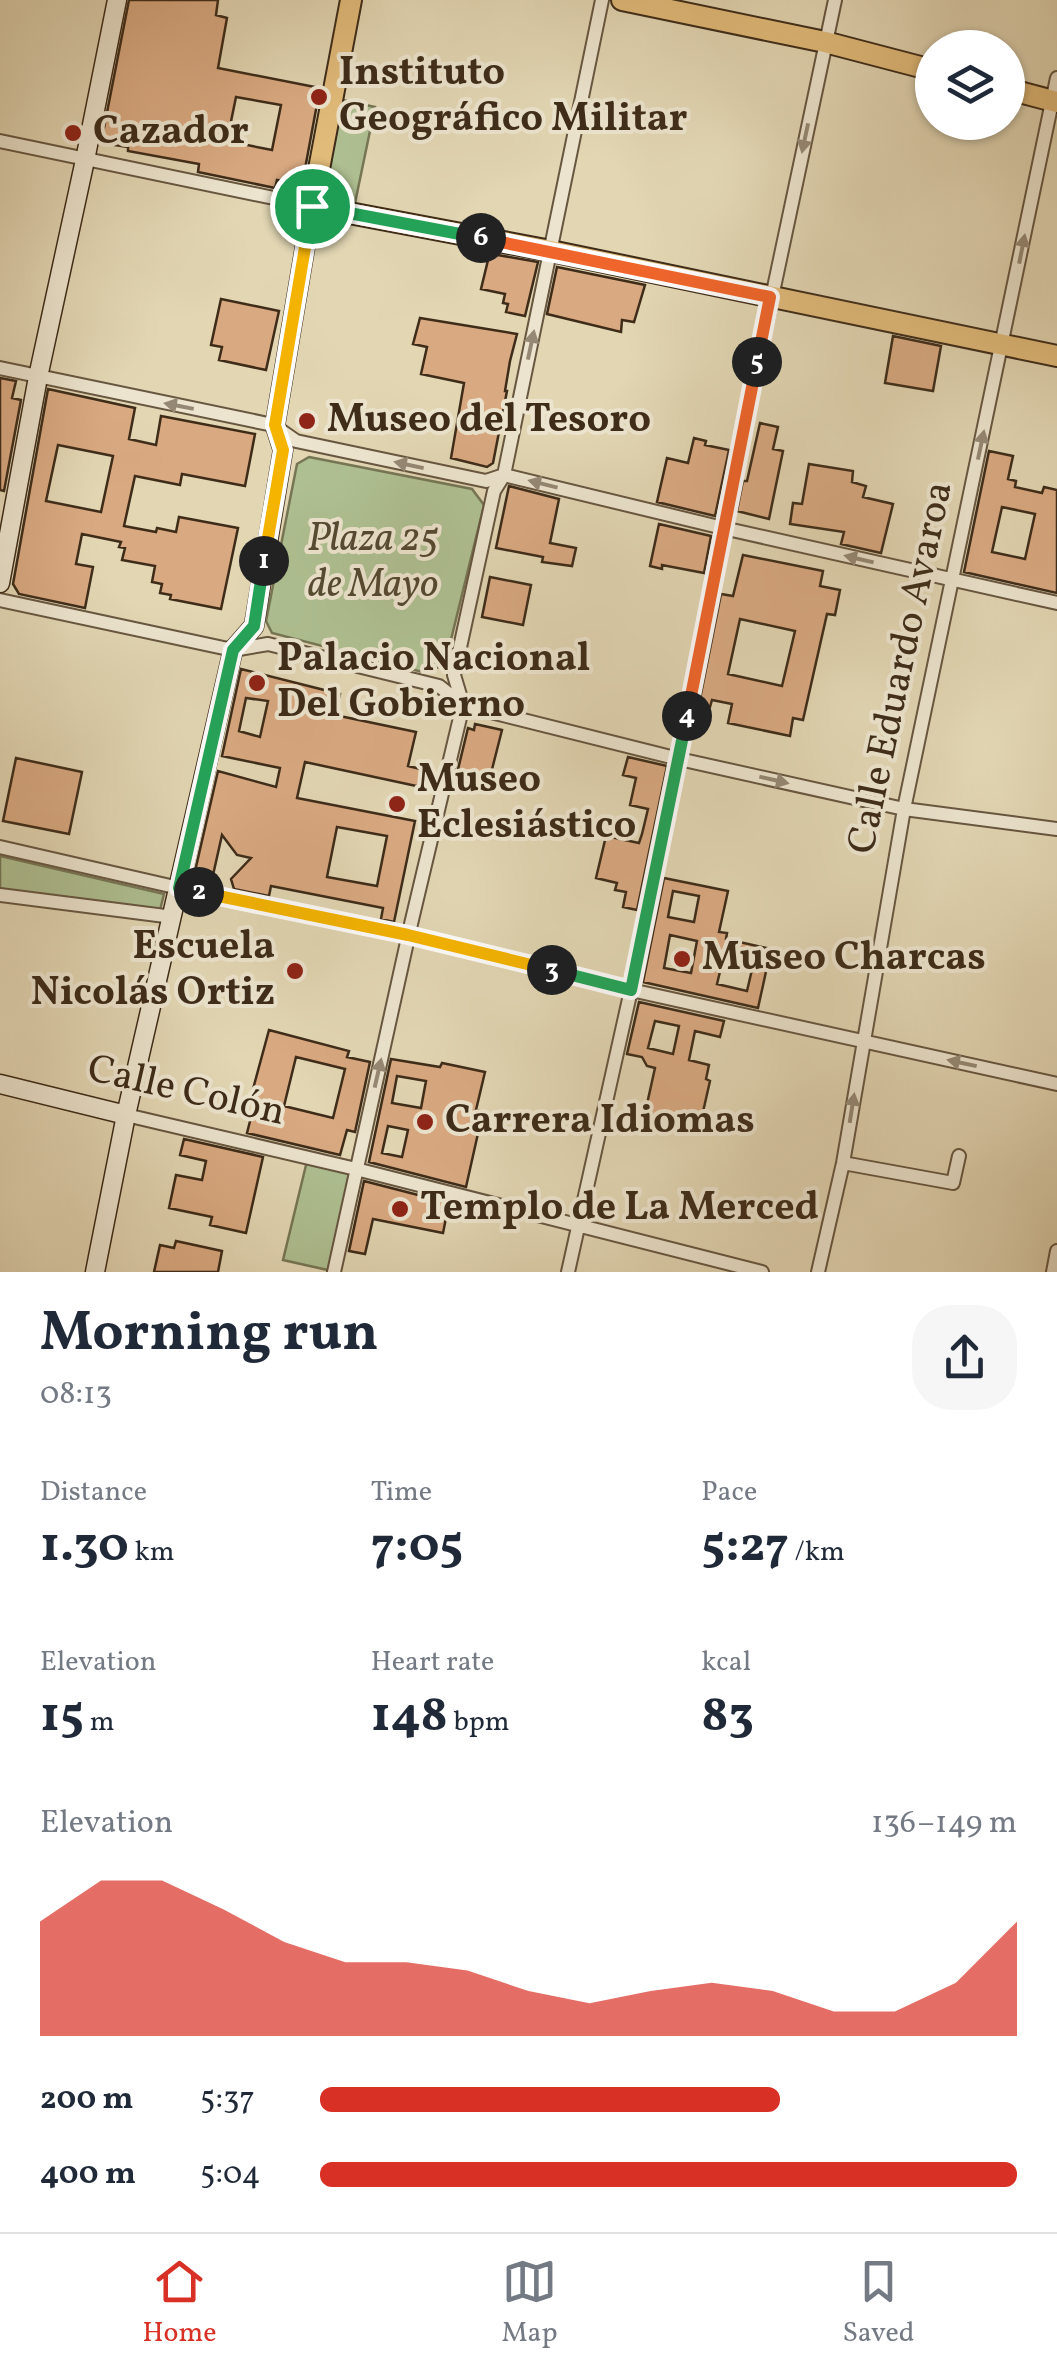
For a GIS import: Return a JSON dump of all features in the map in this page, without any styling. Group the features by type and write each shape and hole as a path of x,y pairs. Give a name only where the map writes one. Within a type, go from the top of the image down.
{"main road":[{"path":"0,583 38,377 117,0"},
{"path":"95,1272 126,1115 233,650 254,626 283,450 275,425 350,0"},
{"path":"622,0 825,42 915,66"},
{"path":"1025,93 1054,101"},
{"path":"312,206 551,251 1057,356"},
{"name":"Calle Colón","path":"0,1084 126,1115"}],"street":[{"path":"334,1272 463,705 454,675 494,491 504,475 602,0"},
{"path":"568,1272 631,990 770,297 835,0"},
{"name":"Calle Eduardo Avaroa","path":"818,1272 842,1164 904,809 1057,78"},
{"path":"0,141 312,206"},
{"path":"0,368 275,425 296,441 486,481 504,475 1057,603"},
{"path":"0,600 233,650 268,644 440,686 463,705 679,759 904,809 1057,829"},
{"path":"0,847 408,935 631,990 1057,1084"},
{"path":"0,896 173,918"},
{"name":"Calle Colón","path":"126,1115 762,1272"},
{"path":"842,1164 953,1184 959,1156"},
{"path":"1053,1272 1057,1250"}],"green space":[{"path":"343,100 375,107 355,203 323,196"},
{"name":"Plaza 25 de Mayo","path":"309,457 472,489 484,505 445,664 426,673 272,633 266,621 297,464"},
{"path":"0,856 164,894 160,910 0,890"},
{"path":"307,1161 351,1173 332,1271 283,1260"}],"building":[{"path":"129,0 218,0 216,15 227,18 218,68 320,88 302,185 277,180 275,188 198,172 199,164 101,143","holes":["236,97 281,105 272,150 227,141"]},
{"path":"475,251 538,262 525,316 506,312 505,294 481,289 488,260 474,256"},
{"path":"557,267 645,285 634,322 622,320 621,332 547,314"},
{"path":"221,299 279,311 266,370 219,360 222,347 211,345"},
{"path":"420,318 517,334 493,463 487,467 451,458 464,383 421,374 427,347 413,344"},
{"path":"893,336 941,346 933,391 885,383"},
{"path":"0,378 16,381 12,398 21,400 4,491 0,490"},
{"path":"48,389 135,408 129,439 156,445 161,416 255,434 245,486 182,474 180,485 135,476 124,526 176,532 179,517 238,528 221,609 170,599 171,595 160,593 162,584 152,582 155,566 122,560 125,548 119,547 121,542 82,534 76,564 93,567 85,608 19,594 13,584","holes":["58,445 113,456 101,512 46,501"]},
{"path":"760,423 778,427 773,449 783,451 769,519 737,511"},
{"path":"694,438 706,441 705,445 729,450 715,516 657,502 667,458 688,463"},
{"path":"989,451 1013,456 1008,479 1016,481 1015,487 1042,493 1044,487 1057,490 1057,593 964,572","holes":["1002,507 1035,514 1025,559 992,552"]},
{"path":"809,464 853,471 852,482 866,486 863,497 893,504 881,553 841,544 844,532 790,524 793,503 802,504"},
{"path":"509,486 559,499 550,543 576,548 572,566 542,562 543,557 496,548"},
{"path":"659,524 711,536 704,573 650,566"},
{"path":"743,555 823,571 820,586 840,590 835,615 827,614 803,720 793,718 790,736 728,723 732,704 712,700 710,707 699,704 721,594 733,596","holes":["740,619 795,631 782,686 728,674"]},
{"path":"490,577 531,585 523,625 482,617"},
{"path":"241,669 340,694 335,715 416,732 408,766 425,770 421,787 305,762 297,798 415,821 394,922 381,919 383,908 271,886 269,896 234,889 231,879 251,858 237,855 222,835 211,884 193,880 218,771 276,787 280,768 222,756","holes":["246,698 268,701 260,737 239,731","337,827 387,836 377,886 327,877"]},
{"path":"475,724 502,730 486,793 453,790 468,728 474,730"},
{"path":"628,757 667,766 637,910 623,907 626,892 615,890 617,883 596,878 606,836 639,843 642,834 648,809 630,805 636,778 623,775"},
{"path":"16,758 82,772 69,834 3,821"},
{"path":"664,878 728,891 719,932 727,933 726,939 771,949 758,1008 643,982","holes":["673,891 699,896 694,922 668,917","670,935 697,941 691,973 664,968","724,955 754,961 747,991 717,984"]},
{"path":"639,1002 724,1021 720,1037 695,1031 689,1060 709,1065 706,1079 710,1081 700,1125 645,1113 655,1068 647,1066 642,1057 627,1054","holes":["655,1021 679,1026 673,1054 648,1048"]},
{"path":"269,1030 349,1051 347,1057 370,1062 355,1132 347,1130 340,1155 247,1133 258,1090 253,1089","holes":["296,1057 345,1069 333,1118 284,1106"]},
{"path":"391,1059 440,1067 442,1063 485,1072 476,1110 483,1111 466,1187 369,1162","holes":["397,1076 426,1081 421,1108 392,1103","388,1126 408,1130 402,1157 382,1153"]},
{"path":"184,1139 263,1157 246,1233 210,1225 212,1217 169,1208 176,1175 202,1180 206,1161 180,1155"},
{"name":"Templo de La Merced","path":"364,1181 449,1203 443,1233 373,1219 365,1254 349,1251"},
{"path":"176,1241 222,1251 218,1272 154,1272 160,1245 174,1248"}],"place":[{"name":"Instituto Geográfico Militar","path":"319,97"},
{"name":"Cazador","path":"73,133"},
{"name":"Museo del Tesoro","path":"307,421"},
{"name":"Palacio Nacional Del Gobierno","path":"257,683"},
{"name":"Museo Eclesiástico","path":"397,804"},
{"name":"Museo Charcas","path":"682,959"},
{"name":"Escuela Nicolás Ortiz","path":"295,971"},
{"name":"Carrera Idiomas","path":"425,1122"},
{"name":"Templo de La Merced","path":"400,1209"}],"route":[{"path":"312,206 770,297 631,990 408,935 179,888 233,650 254,626 283,450 275,425 312,206"}]}
